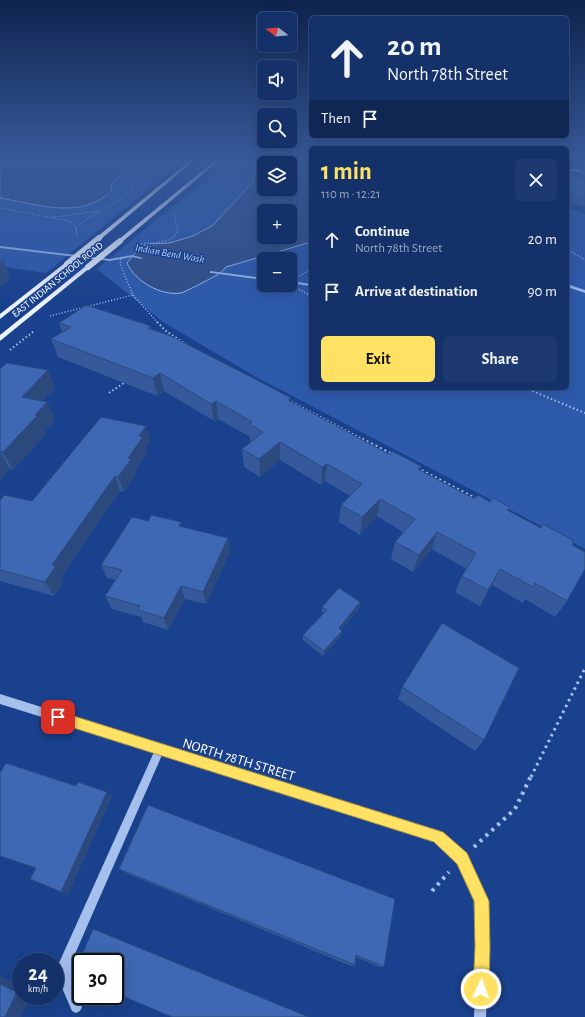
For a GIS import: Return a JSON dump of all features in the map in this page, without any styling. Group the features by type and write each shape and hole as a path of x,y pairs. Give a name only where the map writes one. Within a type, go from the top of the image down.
{"main road":[{"name":"EAST INDIAN SCHOOL ROAD","path":"0,316 67,264 138,205"},
{"name":"EAST INDIAN SCHOOL ROAD","path":"0,339 164,205"}],"street":[{"name":"NORTH 78TH STREET","path":"0,698 438,837 462,858"},
{"path":"76,1007 65,981 65,963 160,749"},
{"path":"462,858 481,901 483,947 480,1017"}],"path":[{"path":"76,229 86,219 111,205"},
{"path":"0,208 70,221 76,229 77,236 80,239"},
{"path":"50,217 85,214 106,208"},
{"path":"134,245 167,240 175,236 178,231 175,214 158,211"},
{"path":"569,250 585,260"},
{"path":"122,256 120,264 133,294 166,330 190,346"},
{"path":"309,270 294,280 293,286 309,295"},
{"path":"50,316 133,294"},
{"path":"177,345 183,342"},
{"path":"109,394 132,378"},
{"path":"530,390 585,413"},
{"path":"281,396 394,456"},
{"path":"415,467 479,500"},
{"path":"432,891 462,858 515,809 585,668"}],"shaded area":[{"path":"0,205 129,205 46,273 0,266"},
{"path":"174,205 257,205 257,244 297,244 297,205 309,205 309,390 569,390 569,209 585,214 585,549 256,377 163,322 97,269"}],"water":[{"path":"41,205 85,205 73,208"},
{"path":"231,205 257,205 257,244 297,244 297,205 309,205 309,243 277,252 257,252 257,258 226,267 217,275 181,293 165,292 149,286 136,276 127,263 138,249 148,244 169,243 193,236 212,226"}],"building":[{"path":"86,305 151,326 148,328 171,336 259,381 291,398 288,400 389,454 392,451 421,466 418,469 475,499 478,495 490,502 493,498 510,507 507,510 541,528 543,524 574,541 572,545 585,552 585,569 567,601 535,583 533,587 500,569 488,590 462,576 476,553 437,532 419,555 395,542 415,519 380,499 362,517 341,505 362,484 327,464 322,467 280,442 259,459 242,449 263,432 249,424 252,422 216,401 211,404 160,373 153,378 51,339 71,327 59,323"},
{"path":"7,363 48,370 22,397 47,402 35,415 38,415 3,452 0,452 0,369"},
{"path":"101,417 146,426 139,436 143,437 128,458 131,459 118,477 115,476 52,565 56,566 45,582 0,570 0,500 5,495 32,501"},
{"path":"151,515 181,522 179,526 228,538 203,592 181,586 164,618 138,610 140,606 105,596 122,570 101,565 132,517 148,521"},
{"path":"339,588 360,602 339,628 342,631 324,651 303,635 327,610 322,607"},
{"path":"442,623 519,668 484,740 402,687"},
{"path":"6,763 76,786 78,782 107,792 61,892 30,879 36,868 0,856 0,773"},
{"path":"148,805 395,899 384,967 356,955 355,965 119,869"},
{"path":"93,929 309,1017 172,1017 124,997 124,953 83,953"},
{"path":"0,984 12,990 12,1002 5,1017 0,1017"}],"waterway":[{"name":"Indian Bend Wash","path":"0,247 110,260 132,256 141,258"},
{"name":"Indian Bend Wash","path":"212,272 257,278"},
{"name":"Indian Bend Wash","path":"297,283 309,285"},
{"name":"Indian Bend Wash","path":"569,286 585,292"}],"route":[{"path":"58,717 438,837 462,858 481,901 483,947 481,989"}]}
